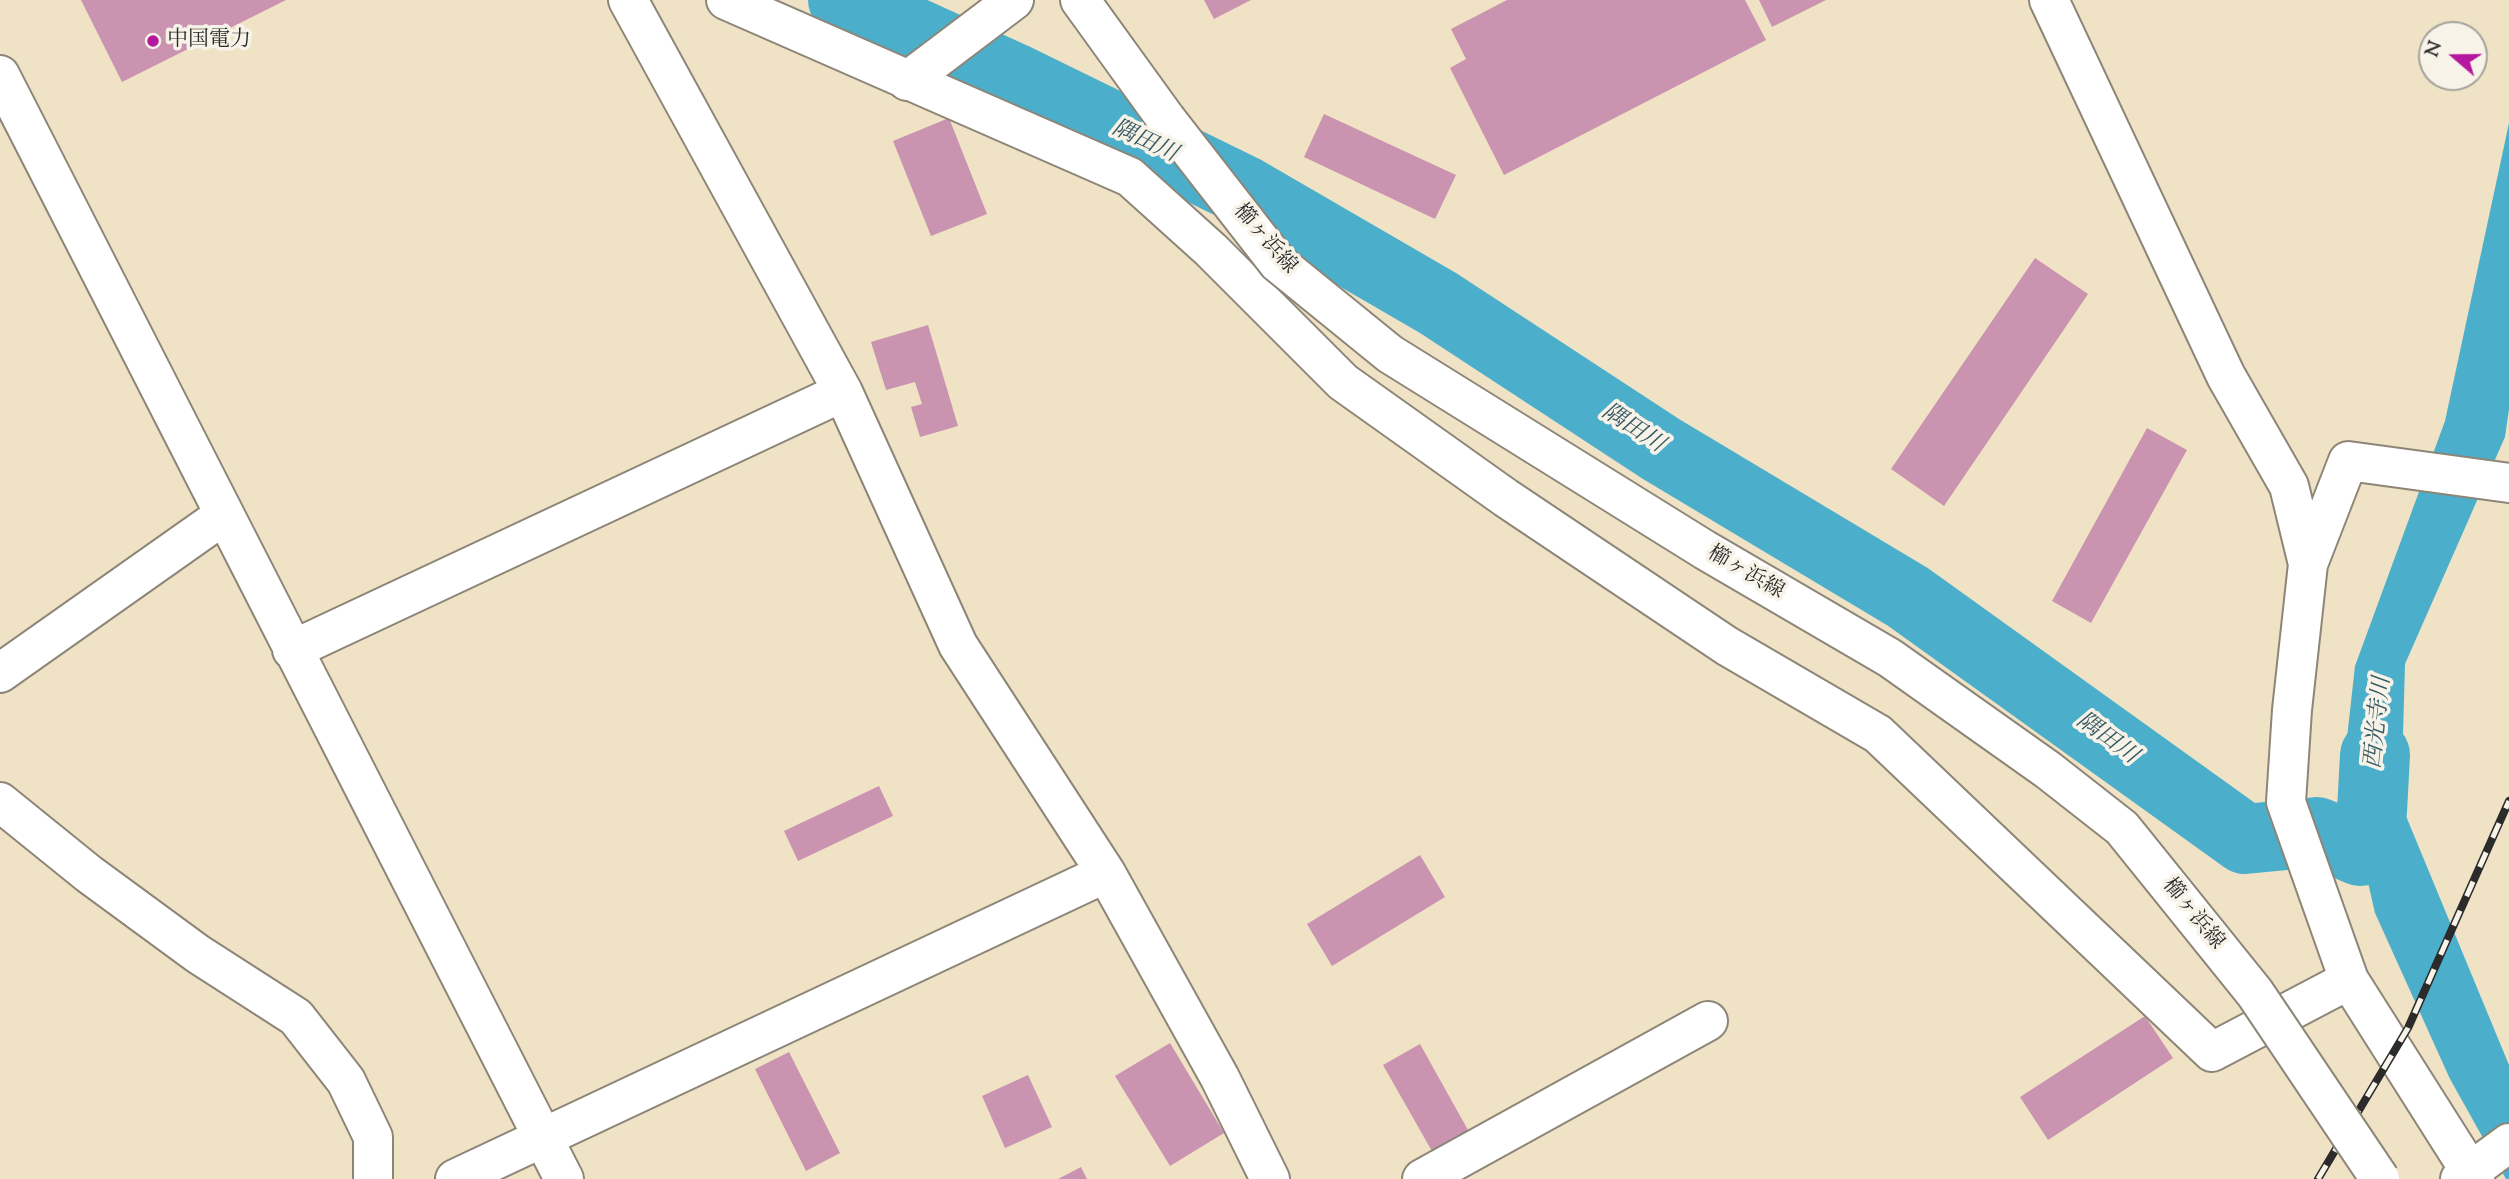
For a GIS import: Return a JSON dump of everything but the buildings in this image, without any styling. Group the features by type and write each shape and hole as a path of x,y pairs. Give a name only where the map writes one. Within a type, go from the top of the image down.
{"street":[{"path":"628,0 843,392 958,645 1106,873 1220,1078 1270,1179"},
{"path":"726,0 1130,177 1211,250 1343,382 1506,498 1727,646 1878,734 2212,1052 2349,980"},
{"path":"907,81 1014,0"},
{"name":"櫛ヶ浜線","path":"1080,0 1166,119 1279,263 1391,354 1682,536 1890,658 2048,770 2122,828 2255,993 2380,1179"},
{"path":"2049,0 2226,376 2289,486 2308,564"},
{"path":"0,75 564,1179"},
{"path":"292,650 843,392"},
{"path":"2501,482 2367,466 2348,461 2308,564 2292,710 2287,802 2349,980 2468,1176 2509,1143"},
{"path":"0,673 224,515"},
{"path":"0,803 198,954 296,1017 346,1081 373,1136 373,1179"},
{"path":"455,1179 1106,873"},
{"path":"1422,1179 1708,1021"}],"water":[{"name":"西光寺川","path":"2509,123 2509,409 2505,437 2405,664 2401,804 2509,1065 2509,1179 2506,1179 2450,1079 2375,913 2343,774 2355,666 2445,421"}],"waterway":[{"name":"隅田川","path":"843,0 1012,77 1245,191 1438,303 1661,449 1908,597 2245,839 2317,832 2360,851 2372,811 2375,755"}],"railway":[{"path":"2318,1179 2408,1028 2509,801"}],"place":[{"name":"中国電力","path":"153,41"}]}
